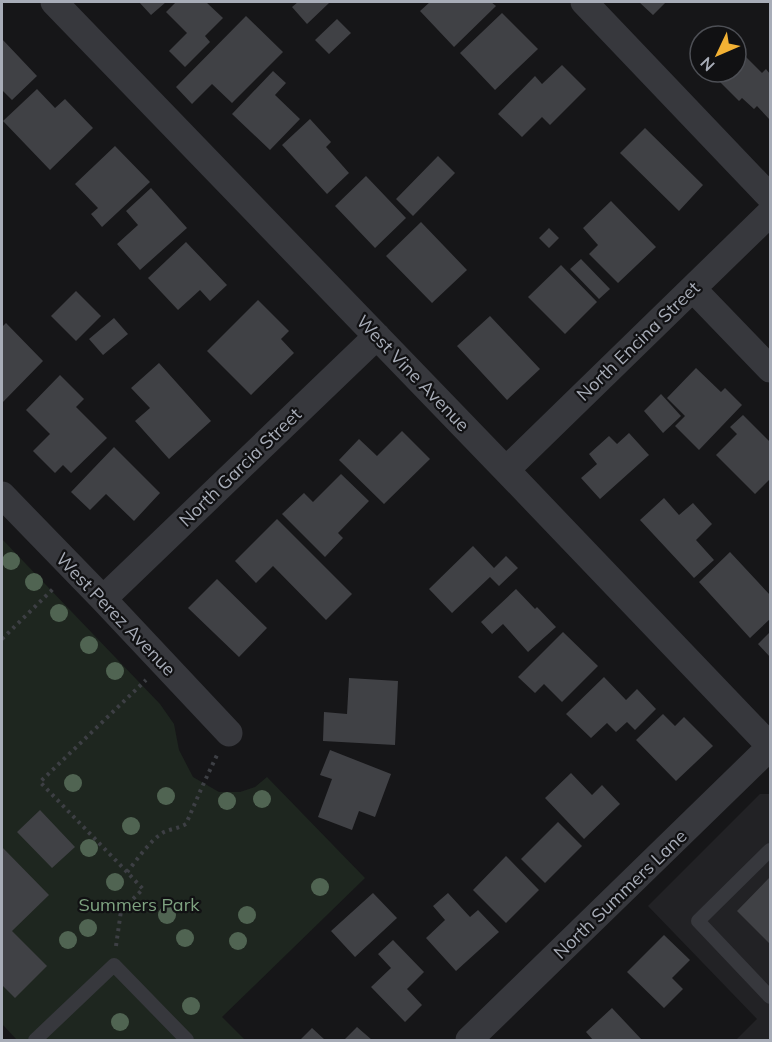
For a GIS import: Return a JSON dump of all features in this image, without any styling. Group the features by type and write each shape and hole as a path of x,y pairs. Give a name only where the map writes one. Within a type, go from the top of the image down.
{"street":[{"name":"West Vine Avenue","path":"54,2 771,747"},
{"path":"584,2 771,197"},
{"name":"North Encina Street","path":"506,470 771,213"},
{"path":"693,289 771,369"},
{"name":"North Garcia Street","path":"103,599 377,336"},
{"name":"West Perez Avenue","path":"2,495 229,733"},
{"name":"North Summers Lane","path":"469,1041 771,747"}],"lane":[{"path":"771,850 698,921 771,997"},
{"path":"35,1041 114,965 186,1041"}],"path":[{"path":"2,639 73,568"},
{"path":"114,965 121,911 143,889 40,782 163,663"},
{"path":"127,872 154,840 164,832 186,824 229,733"}],"shaded area":[{"path":"760,794 770,794 770,1040 736,1040 757,1019 648,906"}],"green space":[{"name":"Summers Park","path":"2,539 160,704 174,724 179,750 193,777 219,792 240,792 255,787 267,777 365,878 222,1017 245,1040 17,1040 2,1024"}],"building":[{"path":"139,2 166,2 151,15"},
{"path":"176,2 206,2 223,18 205,36 210,42 185,67 169,51 187,33 166,12"},
{"path":"298,2 329,3 307,24 292,7"},
{"path":"430,2 491,2 496,6 454,47 420,11"},
{"path":"639,2 666,2 653,15"},
{"path":"502,13 538,49 495,90 460,53"},
{"path":"246,16 283,52 232,103 212,84 192,104 176,87"},
{"path":"337,19 351,33 329,54 315,40"},
{"path":"2,39 37,76 12,100 2,90"},
{"path":"748,59 762,73 766,69 770,74 770,120 757,106 754,109 742,98 739,101 722,84 748,84"},
{"path":"562,65 586,89 550,125 542,117 522,137 498,114 535,76 542,84"},
{"path":"273,71 286,83 275,95 300,119 270,150 232,114"},
{"path":"37,89 55,108 65,99 93,128 50,170 3,121"},
{"path":"310,119 331,142 326,147 349,173 327,194 282,145"},
{"path":"645,128 703,185 679,211 620,153"},
{"path":"115,146 150,182 102,227 91,214 98,208 75,184"},
{"path":"438,156 455,173 413,216 396,199"},
{"path":"366,176 406,218 375,248 335,206"},
{"path":"151,188 187,228 140,270 117,244 138,225 126,211"},
{"path":"611,201 656,247 618,283 589,254 598,245 583,228"},
{"path":"421,222 467,270 432,303 386,256"},
{"path":"549,228 559,238 549,248 539,238"},
{"path":"186,242 227,285 210,301 200,290 178,310 148,278"},
{"path":"581,259 610,289 599,299 570,269"},
{"path":"561,265 597,302 565,334 528,297"},
{"path":"76,291 101,316 76,341 51,316"},
{"path":"258,300 289,331 281,339 294,353 251,395 207,351"},
{"path":"490,316 540,369 507,400 457,346"},
{"path":"114,318 128,334 103,355 89,339"},
{"path":"6,323 43,361 2,403 2,327"},
{"path":"159,363 211,421 169,459 135,421 150,408 131,388"},
{"path":"696,368 721,392 725,388 742,405 699,450 675,426 685,416 667,398"},
{"path":"60,375 84,399 76,407 107,438 71,473 63,465 55,473 33,451 50,434 26,410"},
{"path":"661,394 681,416 663,433 644,411"},
{"path":"743,415 770,442 770,479 755,494 716,455 737,434 730,427"},
{"path":"402,431 430,459 384,504 339,460 359,439 377,456"},
{"path":"629,433 649,455 600,499 581,478 597,464 589,454 609,436 617,444"},
{"path":"114,447 160,493 134,521 106,494 90,510 71,492"},
{"path":"341,474 369,501 338,533 343,538 325,557 282,514 304,493 313,502"},
{"path":"664,498 679,515 693,503 712,524 696,540 714,560 694,578 640,520"},
{"path":"277,519 352,594 326,620 273,566 256,583 235,561"},
{"path":"473,546 494,568 506,556 518,568 499,586 490,577 452,613 429,589"},
{"path":"730,552 770,595 770,619 750,638 699,582"},
{"path":"217,579 267,628 239,657 188,608"},
{"path":"516,589 556,627 528,652 503,624 492,634 481,622"},
{"path":"563,632 598,666 562,702 544,684 535,693 518,677"},
{"path":"770,632 770,657 758,644"},
{"path":"604,677 626,700 637,689 656,709 635,730 627,722 616,732 607,723 591,738 566,714"},
{"path":"349,678 398,681 395,745 323,741 324,712 347,714"},
{"path":"663,714 675,726 684,717 713,746 676,781 636,740"},
{"path":"330,750 391,774 375,817 359,811 352,830 318,817 332,779 320,775"},
{"path":"571,773 592,795 602,785 620,804 584,839 545,798"},
{"path":"40,810 75,847 52,868 17,832"},
{"path":"558,822 582,846 545,883 521,859"},
{"path":"2,847 49,895 12,931 47,966 15,998 2,985"},
{"path":"506,856 539,890 506,923 473,890"},
{"path":"770,877 770,944 737,911"},
{"path":"373,893 397,918 355,957 331,931"},
{"path":"448,893 470,917 478,910 499,932 456,971 426,938 445,920 433,906"},
{"path":"664,935 690,960 672,978 683,989 664,1008 627,972"},
{"path":"393,940 424,972 407,989 422,1005 405,1022 371,987 391,968 378,954"},
{"path":"612,1008 642,1040 593,1040 586,1032"},
{"path":"357,1027 372,1040 344,1040"},
{"path":"312,1028 325,1040 300,1040"}]}
